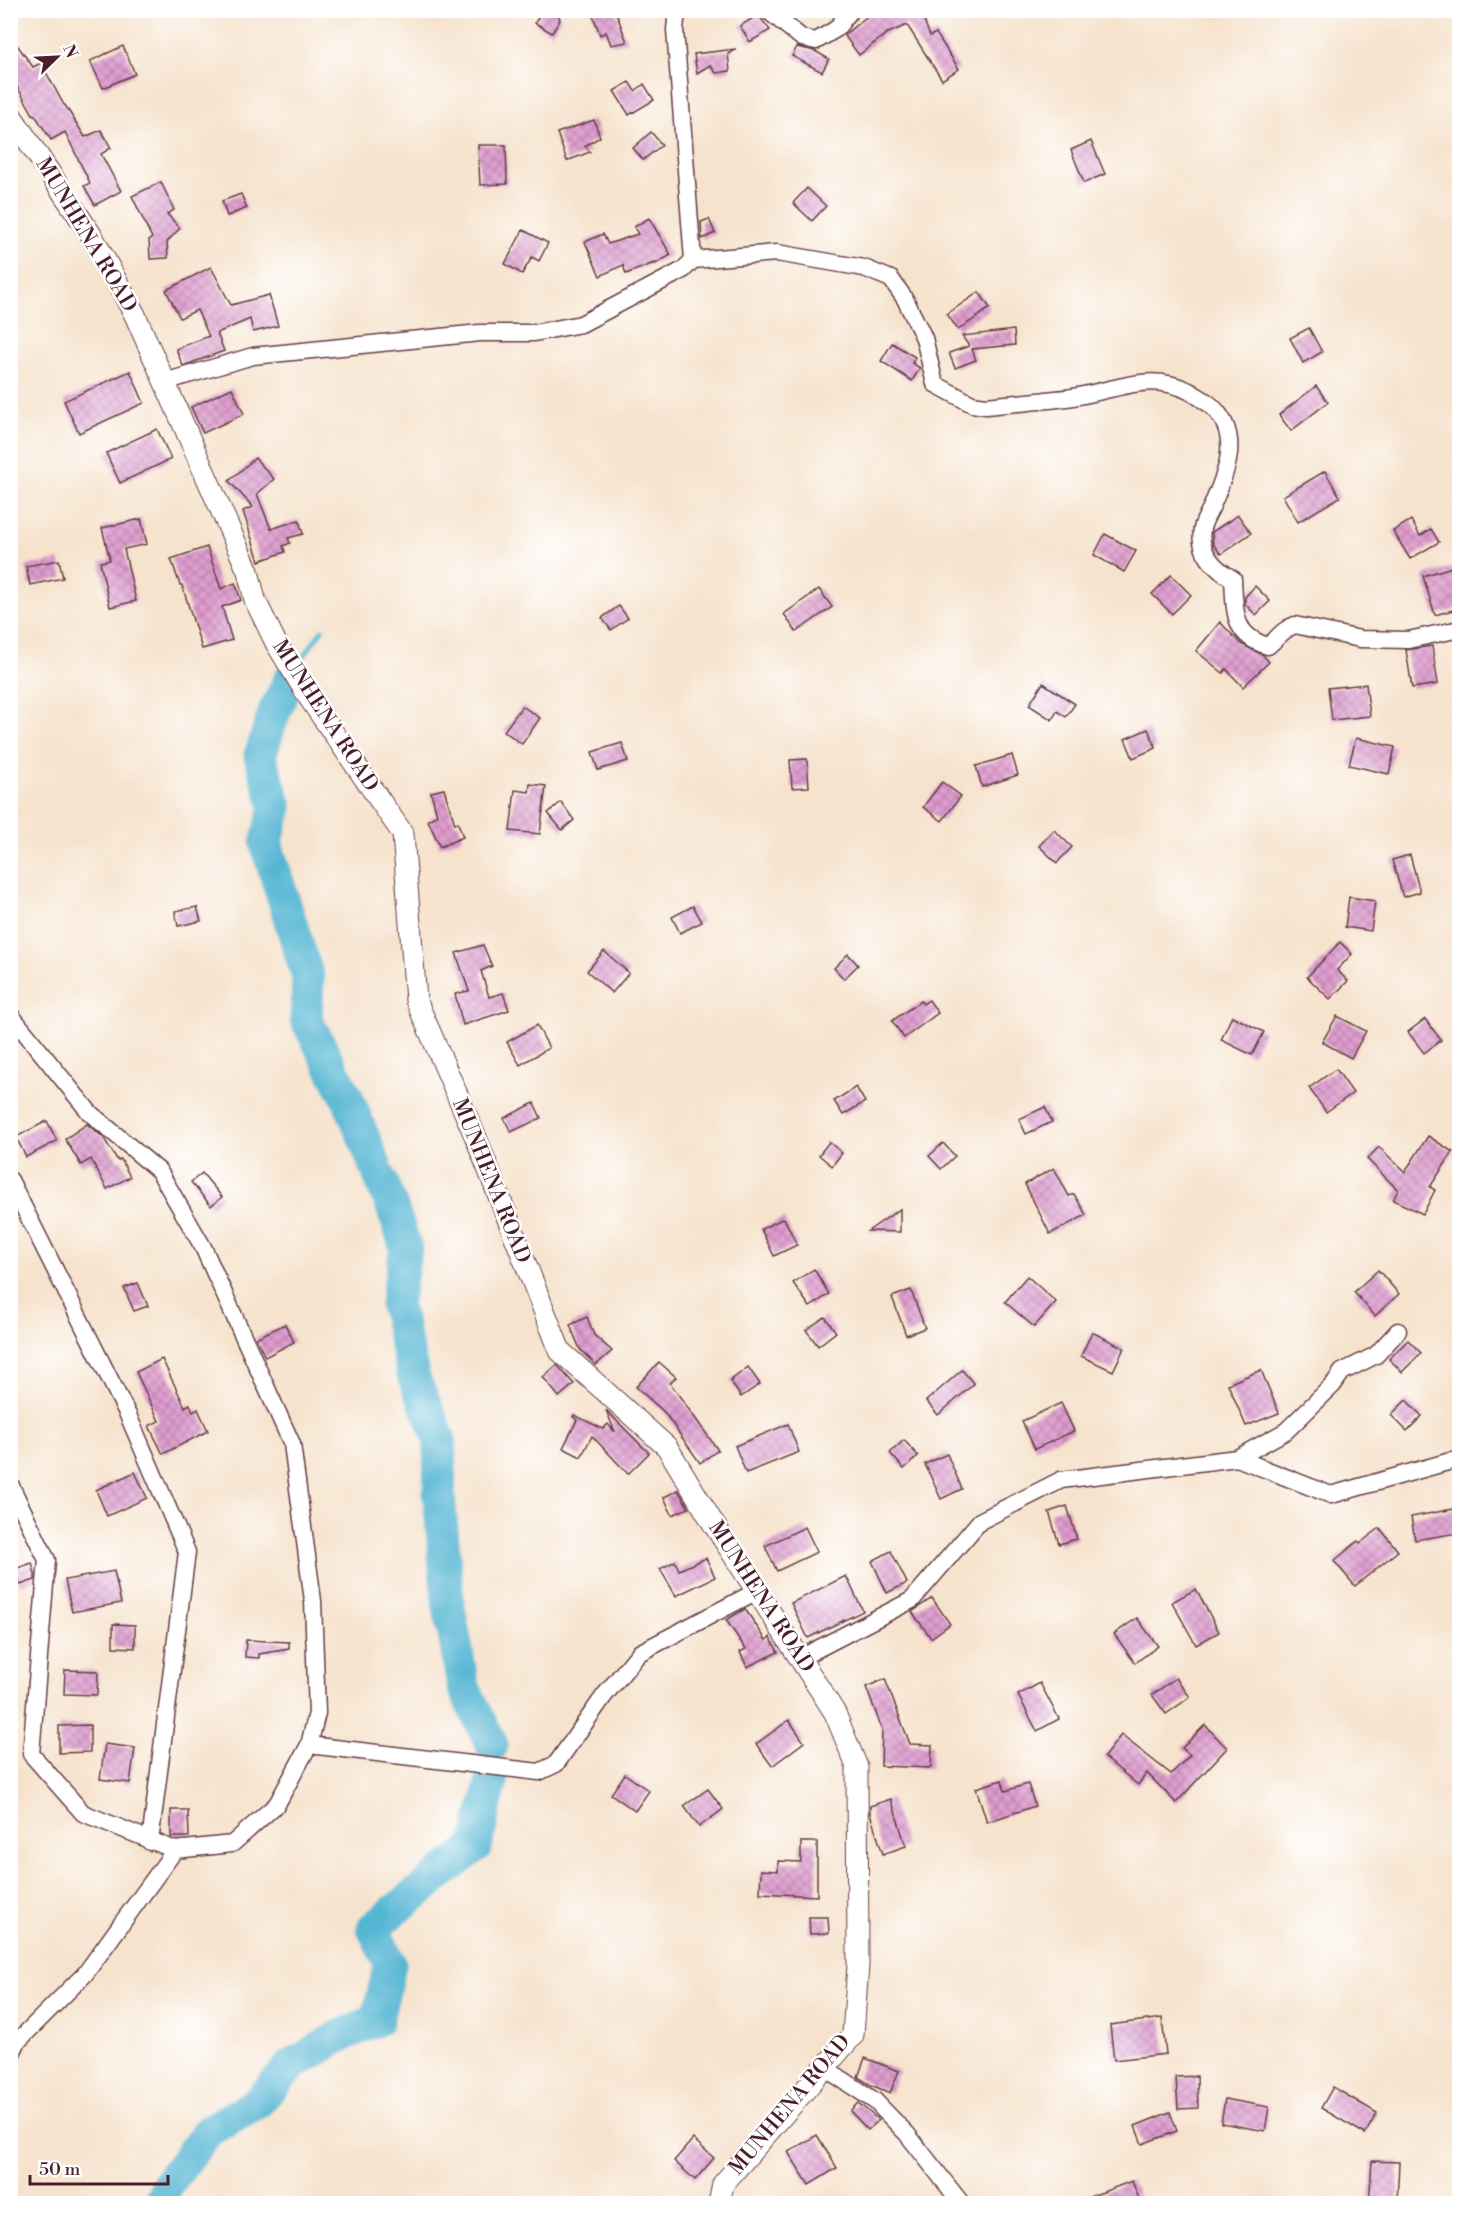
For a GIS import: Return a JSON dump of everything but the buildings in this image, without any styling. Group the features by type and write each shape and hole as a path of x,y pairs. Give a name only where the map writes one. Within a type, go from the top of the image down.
{"street":[{"path":"678,10 675,30 693,260"},
{"path":"767,10 802,38 816,41 836,29 851,10"},
{"name":"MUNHENA ROAD","path":"10,114 92,236 135,315 248,571 255,600 276,644 310,699 403,834 416,1000 476,1138 560,1351 667,1447 835,1713 857,1767 858,1965 853,2035 723,2184 719,2204"},
{"path":"164,382 254,356 480,333 534,333 581,324 683,270 693,260 777,253 864,268 891,279 905,299 924,338 935,384 972,404 986,406 1075,396 1150,381 1176,385 1202,398 1218,413 1230,434 1228,464 1202,528 1203,546 1209,561 1220,572 1233,579 1235,616 1242,631 1256,643 1268,646 1280,637 1285,628 1295,625 1360,639 1384,640 1408,640 1460,629"},
{"path":"10,1014 90,1113 159,1171 204,1247 292,1444 313,1601 316,1713 309,1745 277,1804 232,1844 175,1850 150,1842 83,1813 31,1754 47,1560 10,1485"},
{"path":"10,1180 128,1415 187,1552 150,1842"},
{"path":"800,1658 912,1600 980,1521 1060,1480 1237,1458 1286,1431 1333,1385 1342,1372 1376,1355 1398,1331"},
{"path":"1237,1458 1331,1496 1451,1461 1460,1461"},
{"path":"309,1745 539,1772 556,1764 604,1696 639,1653 757,1591"},
{"path":"10,2057 18,2041 85,1974 175,1850"},
{"path":"825,2068 875,2101 907,2134 962,2204"}],"waterway":[{"path":"298,665 322,630"},
{"path":"290,679 275,710 260,756 276,807 266,844 308,977 306,1019 348,1099 392,1207 406,1248 396,1304 414,1378 440,1440 439,1495 448,1601 463,1686 492,1745"},
{"path":"159,2204 167,2185 208,2131 257,2103 291,2066 342,2035 377,2020 390,1964 373,1928 476,1846 492,1780"}]}
